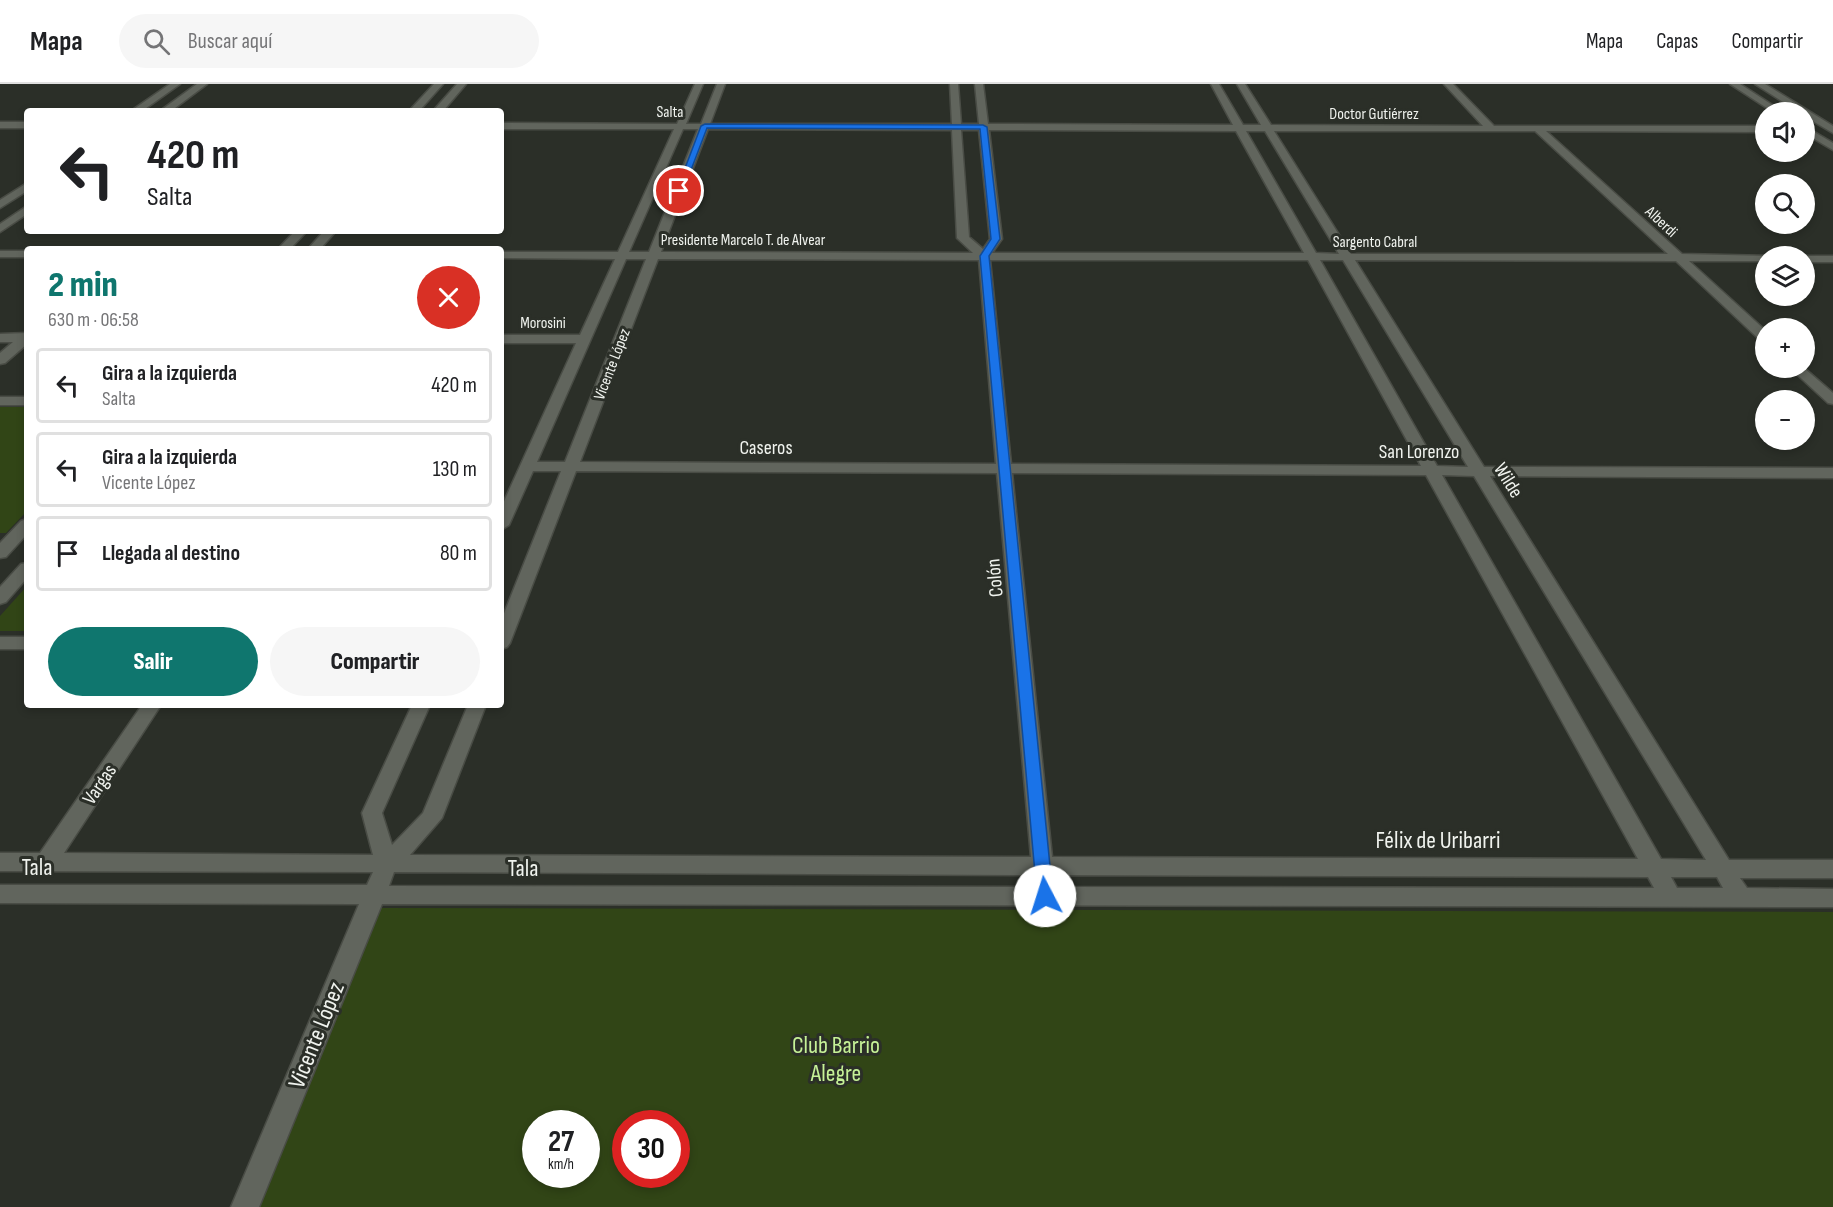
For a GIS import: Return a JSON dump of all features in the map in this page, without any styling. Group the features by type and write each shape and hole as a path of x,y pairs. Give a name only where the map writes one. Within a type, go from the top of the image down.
{"street":[{"path":"140,108 176,84"},
{"path":"169,108 203,84"},
{"path":"417,108 439,84"},
{"path":"441,108 462,84"},
{"name":"Vicente López","path":"504,518 699,84"},
{"name":"Vicente López","path":"504,636 721,84"},
{"path":"954,84 963,238 984,256"},
{"name":"Colón","path":"978,84 996,239 984,256 1045,896"},
{"path":"1215,84 1671,898"},
{"name":"Wilde","path":"1241,84 1741,898"},
{"path":"1448,84 1491,128"},
{"path":"1734,84 1762,102"},
{"path":"1759,84 1832,129"},
{"path":"0,125 24,125"},
{"name":"Salta","path":"504,126 983,127"},
{"name":"Doctor Gutiérrez","path":"983,127 1755,129"},
{"name":"Alberdi","path":"1536,128 1755,328"},
{"path":"1815,129 1832,129"},
{"path":"1815,136 1833,147"},
{"path":"0,205 24,188"},
{"path":"0,228 24,211"},
{"path":"288,246 298,234"},
{"path":"317,246 327,234"},
{"path":"0,254 24,254"},
{"name":"Presidente Marcelo T. de Alvear","path":"504,255 984,256"},
{"name":"Sargento Cabral","path":"984,256 1755,258"},
{"path":"1815,259 1833,259"},
{"path":"0,338 24,338"},
{"name":"Morosini","path":"504,339 585,339"},
{"path":"0,360 24,340"},
{"path":"1808,378 1833,400"},
{"path":"0,401 24,401"},
{"name":"Caseros","path":"527,466 1004,469"},
{"name":"San Lorenzo","path":"1004,469 1833,473"},
{"path":"10,544 24,528"},
{"path":"0,598 24,571"},
{"path":"0,643 24,643"},
{"name":"Vargas","path":"46,862 150,708"},
{"path":"387,864 372,813 420,708"},
{"name":"Vicente López","path":"245,1207 387,864 432,818 476,708"},
{"name":"Tala","path":"0,862 1042,866"},
{"name":"Félix de Uribarri","path":"1042,866 1833,869"},
{"name":"Tala","path":"0,894 1045,896"},
{"path":"1045,896 1833,898"}],"green space":[{"path":"0,407 24,407 24,514 6,533 0,533"},
{"path":"24,589 24,631 0,631 0,616"},
{"name":"Club Barrio Alegre","path":"380,908 1833,912 1833,1207 260,1207"}],"route":[{"path":"679,191 705,126 983,127 996,239 984,256 1045,896"}]}
